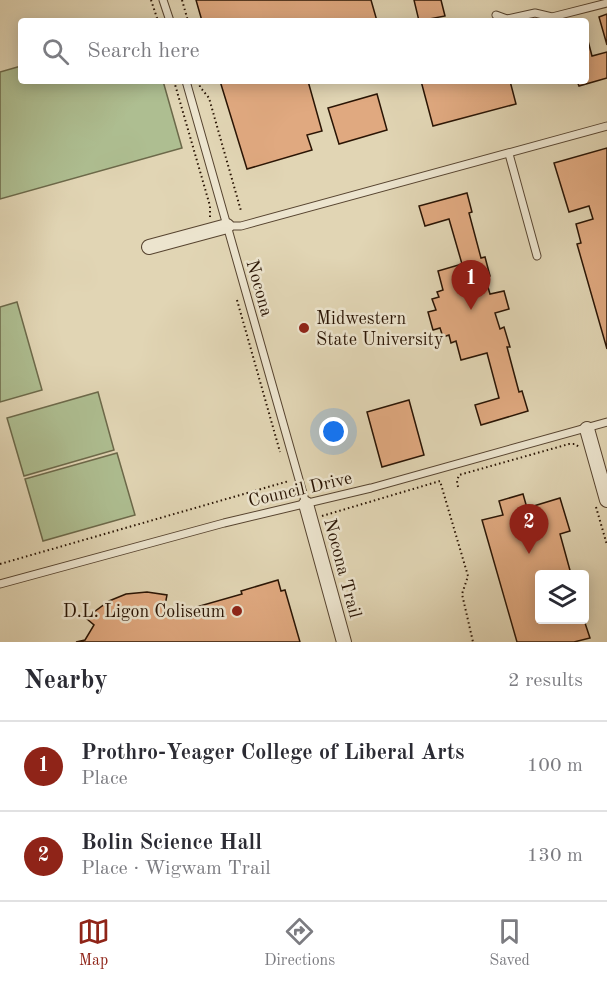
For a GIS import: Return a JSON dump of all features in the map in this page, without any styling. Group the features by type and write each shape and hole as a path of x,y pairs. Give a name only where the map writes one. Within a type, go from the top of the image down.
{"street":[{"path":"149,247 227,226"},
{"path":"587,429 607,500"},
{"name":"Nocona Trail","path":"306,504 344,642"}],"lane":[{"path":"163,0 169,18"},
{"path":"512,18 535,13 552,18 607,3"},
{"path":"496,15 504,18"},
{"name":"Nocona","path":"187,84 306,504"},
{"path":"227,226 241,225 607,126"},
{"path":"509,154 537,256"},
{"name":"Council Drive","path":"0,584 224,523 371,488 607,422"}],"path":[{"path":"152,0 157,18"},
{"path":"182,0 187,18"},
{"path":"175,84 211,210 210,217 206,221"},
{"path":"200,84 208,98 241,211"},
{"path":"235,291 280,452"},
{"path":"458,487 459,475 523,456 569,444 579,446 580,453"},
{"path":"0,564 289,481"},
{"path":"322,514 440,481 468,576 462,594 473,642"}],"green space":[{"path":"18,67 18,84 164,84 182,148 0,199 0,72"},
{"path":"17,302 42,390 0,402 0,307"},
{"path":"98,392 114,450 24,476 7,418"},
{"path":"117,453 135,515 43,541 25,479"}],"building":[{"path":"196,0 371,0 376,18 201,18"},
{"path":"414,0 441,0 445,16 418,18"},
{"path":"607,14 607,45 599,17"},
{"path":"589,45 592,56 607,52 607,78 589,83"},
{"path":"221,84 309,84 322,131 307,135 312,150 247,169"},
{"path":"422,84 511,84 516,104 433,126"},
{"path":"377,94 387,130 339,144 328,108"},
{"path":"607,148 607,349 577,244 581,243 576,224 593,219 589,206 569,212 554,163"},
{"path":"467,193 472,212 469,213 481,258 485,257 490,276 485,277 490,294 504,291 509,309 495,313 500,329 504,327 519,392 522,391 528,411 481,425 475,405 499,398 487,353 461,360 456,341 451,343 449,335 443,337 440,328 433,330 428,312 436,310 432,299 439,297 437,292 443,290 438,271 462,264 449,219 425,226 419,206"},
{"path":"409,400 424,455 382,467 367,412"},
{"path":"523,494 527,508 560,498 570,531 560,534 570,570 535,570 535,624 585,624 590,638 574,642 517,642 482,520 503,515 499,501"},
{"name":"D.L. Ligon Coliseum","path":"278,580 281,591 285,590 300,642 76,642 85,640 94,625 87,619 94,612 109,601 126,594 147,592 167,595 164,611 172,614 242,594 241,591"}],"place":[{"name":"Prothro-Yeager College of Liberal Arts","path":"471,310"},
{"name":"Midwestern State University","path":"304,328"},
{"name":"Bolin Science Hall","path":"529,554"},
{"name":"D.L. Ligon Coliseum","path":"237,611"}]}
